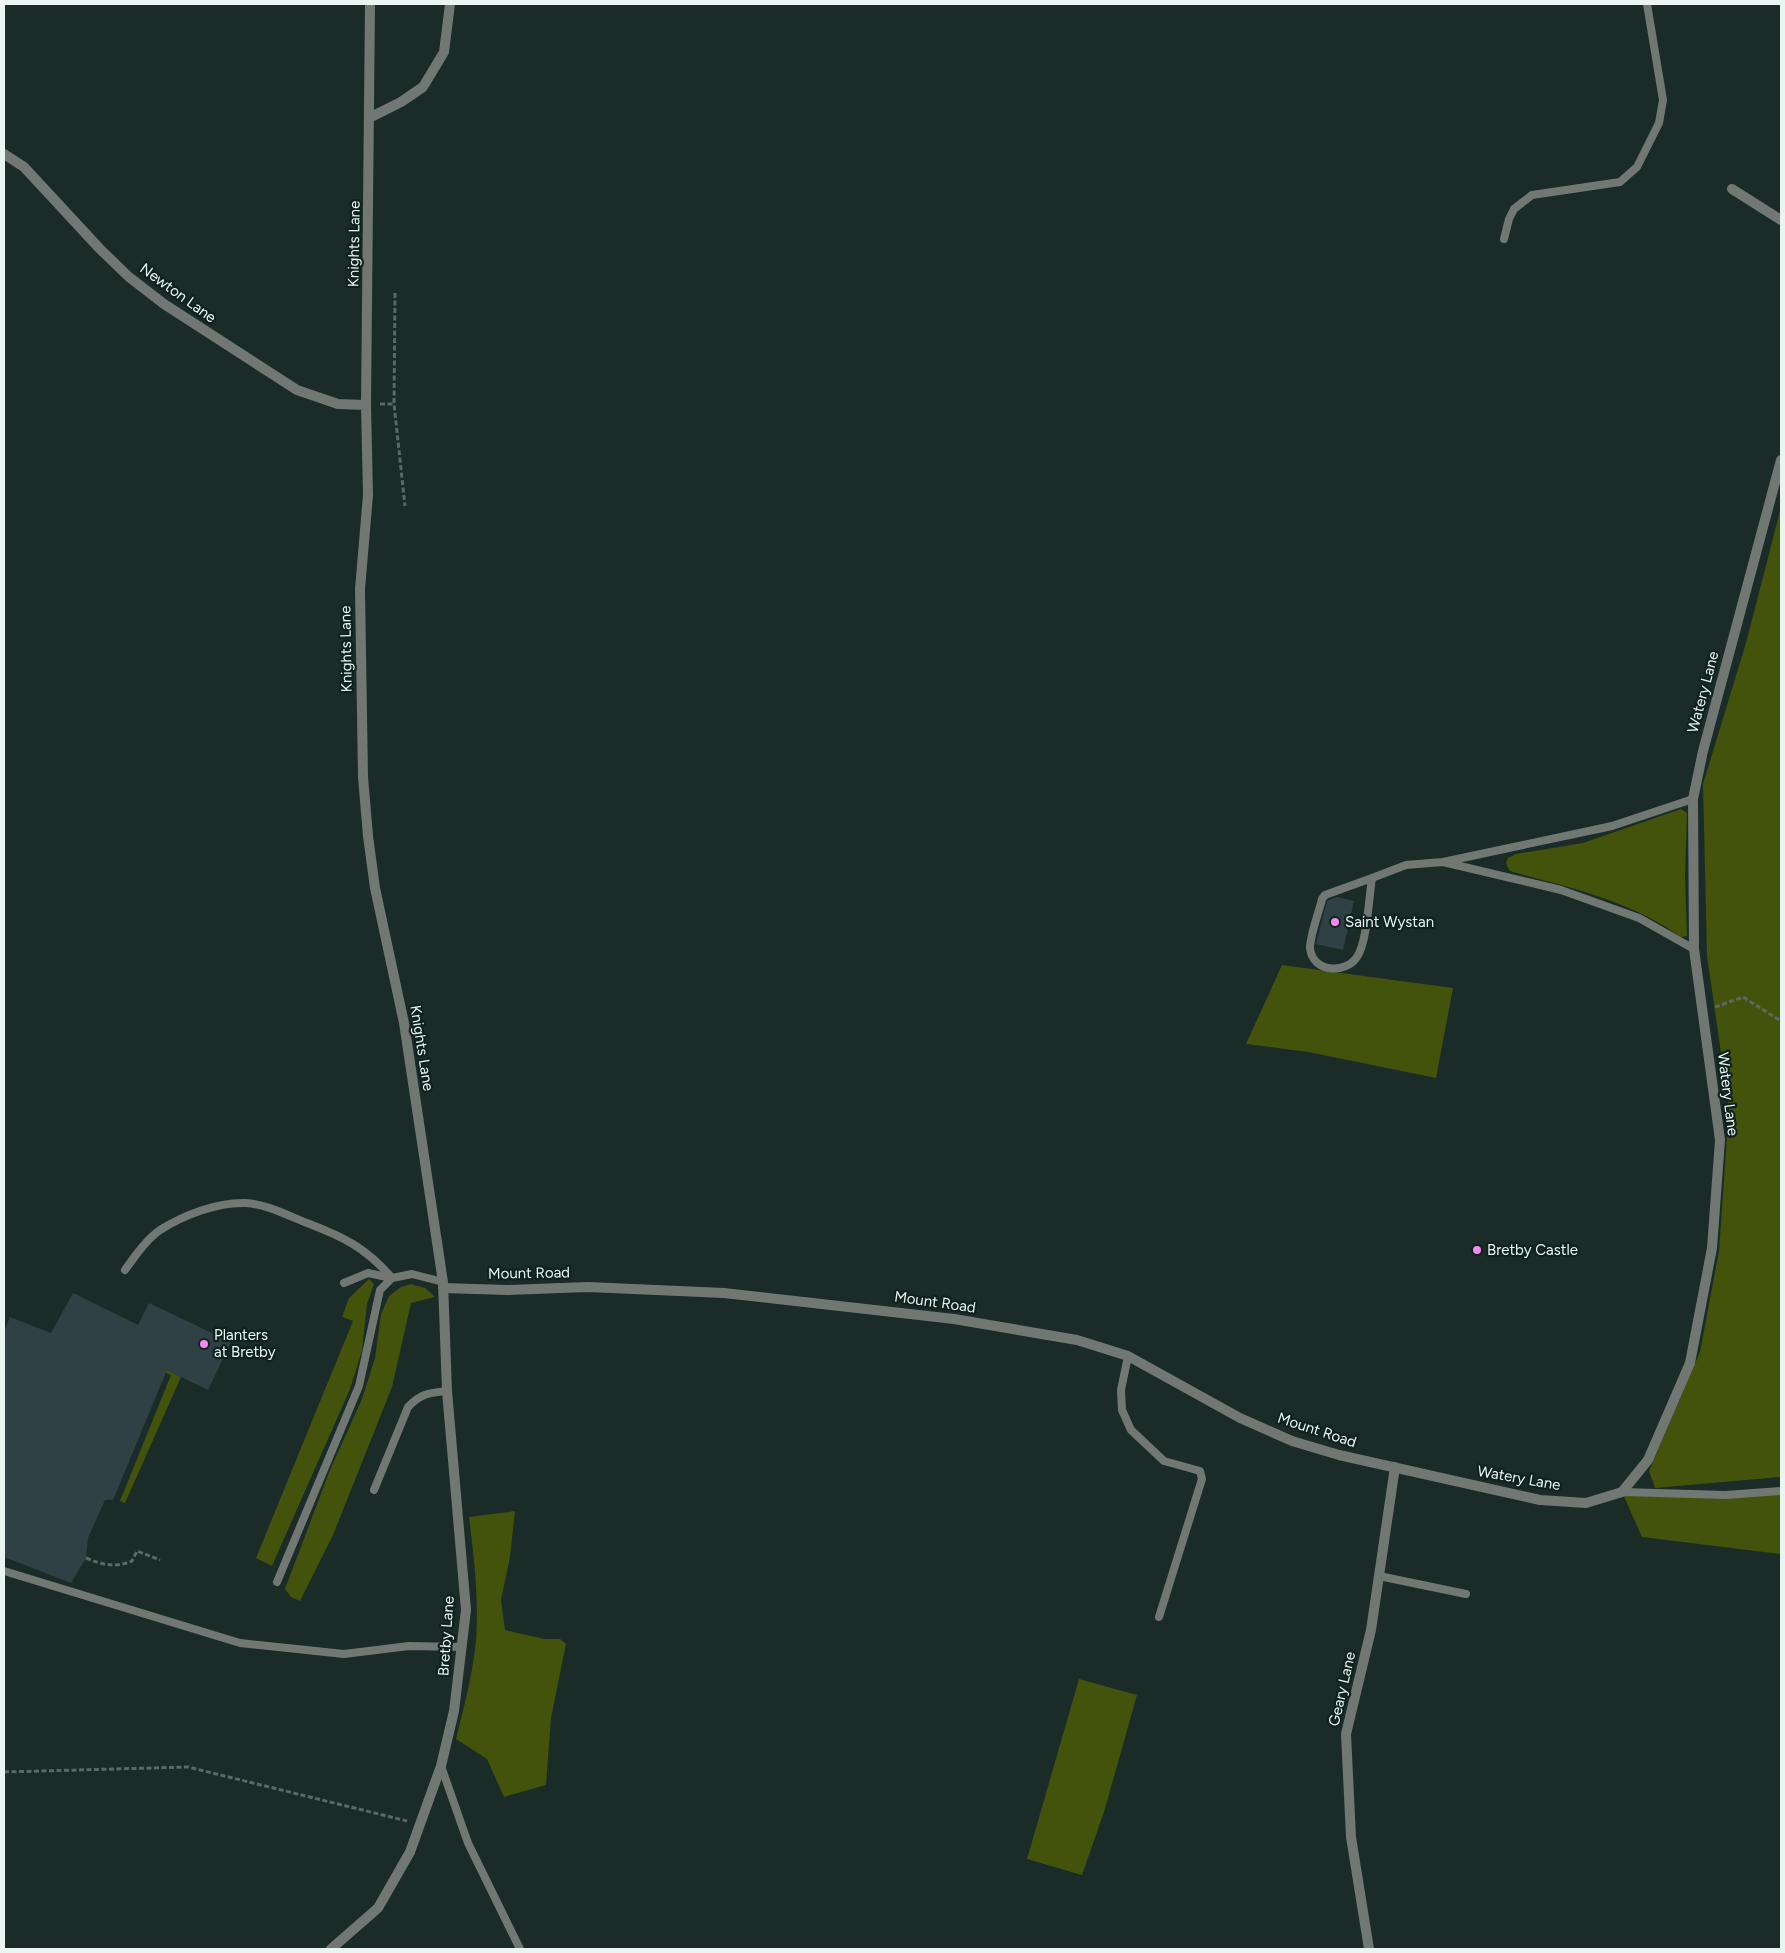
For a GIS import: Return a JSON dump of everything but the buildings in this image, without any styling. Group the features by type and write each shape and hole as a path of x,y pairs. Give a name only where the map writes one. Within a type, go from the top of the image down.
{"street":[{"name":"Knights Lane","path":"370,4 371,117 366,405 368,495 360,589 363,777 368,836 376,888 404,1023 443,1285"},
{"path":"371,117 401,102 423,87 444,52 450,4"},
{"name":"Newton Lane","path":"4,154 24,167 100,249 129,277 164,304 297,390 338,404 366,405"},
{"path":"1732,189 1781,220"},
{"name":"Watery Lane","path":"1395,1467 1540,1500 1586,1503 1622,1492 1648,1460 1690,1362 1712,1248 1720,1140 1694,949 1693,799 1703,750 1781,460"},
{"name":"Mount Road","path":"443,1285 507,1290 588,1287 724,1293 954,1319 1077,1340 1128,1356 1240,1418 1292,1441 1340,1455 1395,1467"},
{"name":"Bretby Lane","path":"331,1949 378,1908 410,1852 441,1766 454,1710 466,1610 447,1391 443,1285"},
{"name":"Geary Lane","path":"1369,1949 1351,1837 1346,1734 1371,1630 1395,1467"}],"lane":[{"path":"1504,239 1509,219 1514,209 1532,195 1620,182 1637,167 1659,123 1663,100 1647,4"},
{"path":"1372,878 1362,947 1356,958 1345,967 1334,970 1320,965 1313,957 1310,948 1322,899 1325,895 1406,865 1443,862 1612,826 1693,799"},
{"path":"1443,862 1561,890 1639,918 1694,949"},
{"path":"124,1270 139,1250 159,1231 218,1205 247,1203 276,1211 344,1238 368,1253 392,1278"},
{"path":"344,1283 368,1273 392,1278 412,1274 443,1285"},
{"path":"277,1582 359,1386 380,1290 392,1278"},
{"path":"1128,1356 1121,1390 1122,1410 1130,1430 1164,1461 1200,1471 1202,1479 1159,1617"},
{"path":"374,1490 408,1407 417,1397 428,1393 447,1391"},
{"path":"1622,1492 1726,1495 1781,1491"},
{"path":"4,1571 240,1643 344,1654 409,1646 462,1647"},
{"path":"1379,1576 1466,1594"},
{"path":"441,1766 468,1843 520,1949"}],"path":[{"path":"395,293 394,404 405,506"},
{"path":"1702,1012 1743,997 1781,1021"},
{"path":"86,1558 104,1566 122,1565 132,1560 137,1551 160,1560"},
{"path":"4,1772 188,1767 420,1824"}],"green space":[{"path":"1781,507 1781,1477 1655,1488 1649,1471 1700,1352 1719,1251 1729,1108 1707,956 1703,784 1746,643"},
{"path":"1681,809 1687,813 1685,876 1687,936 1681,937 1643,914 1622,905 1513,872 1509,870 1506,863 1508,858 1516,854 1583,843"},
{"path":"1282,965 1453,988 1436,1078 1308,1052 1246,1044"},
{"path":"369,1279 374,1284 367,1304 362,1351 350,1389 272,1566 256,1558 353,1321 342,1317 349,1298"},
{"path":"411,1284 425,1288 435,1297 411,1303 392,1387 333,1535 300,1601 291,1597 285,1589 330,1470 362,1399 375,1358 381,1314 389,1296 401,1287"},
{"path":"60,1317 181,1377 125,1503 120,1501 171,1375 61,1328"},
{"path":"1781,1491 1781,1554 1642,1537 1622,1492"},
{"path":"515,1511 510,1557 501,1600 505,1630 544,1639 560,1639 566,1644 551,1718 546,1785 504,1797 487,1759 456,1739 475,1653 477,1625 474,1563 469,1517"},
{"path":"1079,1679 1137,1695 1104,1812 1082,1875 1027,1859"}],"place":[{"name":"Saint Wystan","path":"1335,922"},
{"name":"Bretby Castle","path":"1477,1250"},
{"name":"Planters at Bretby","path":"204,1344"}]}
